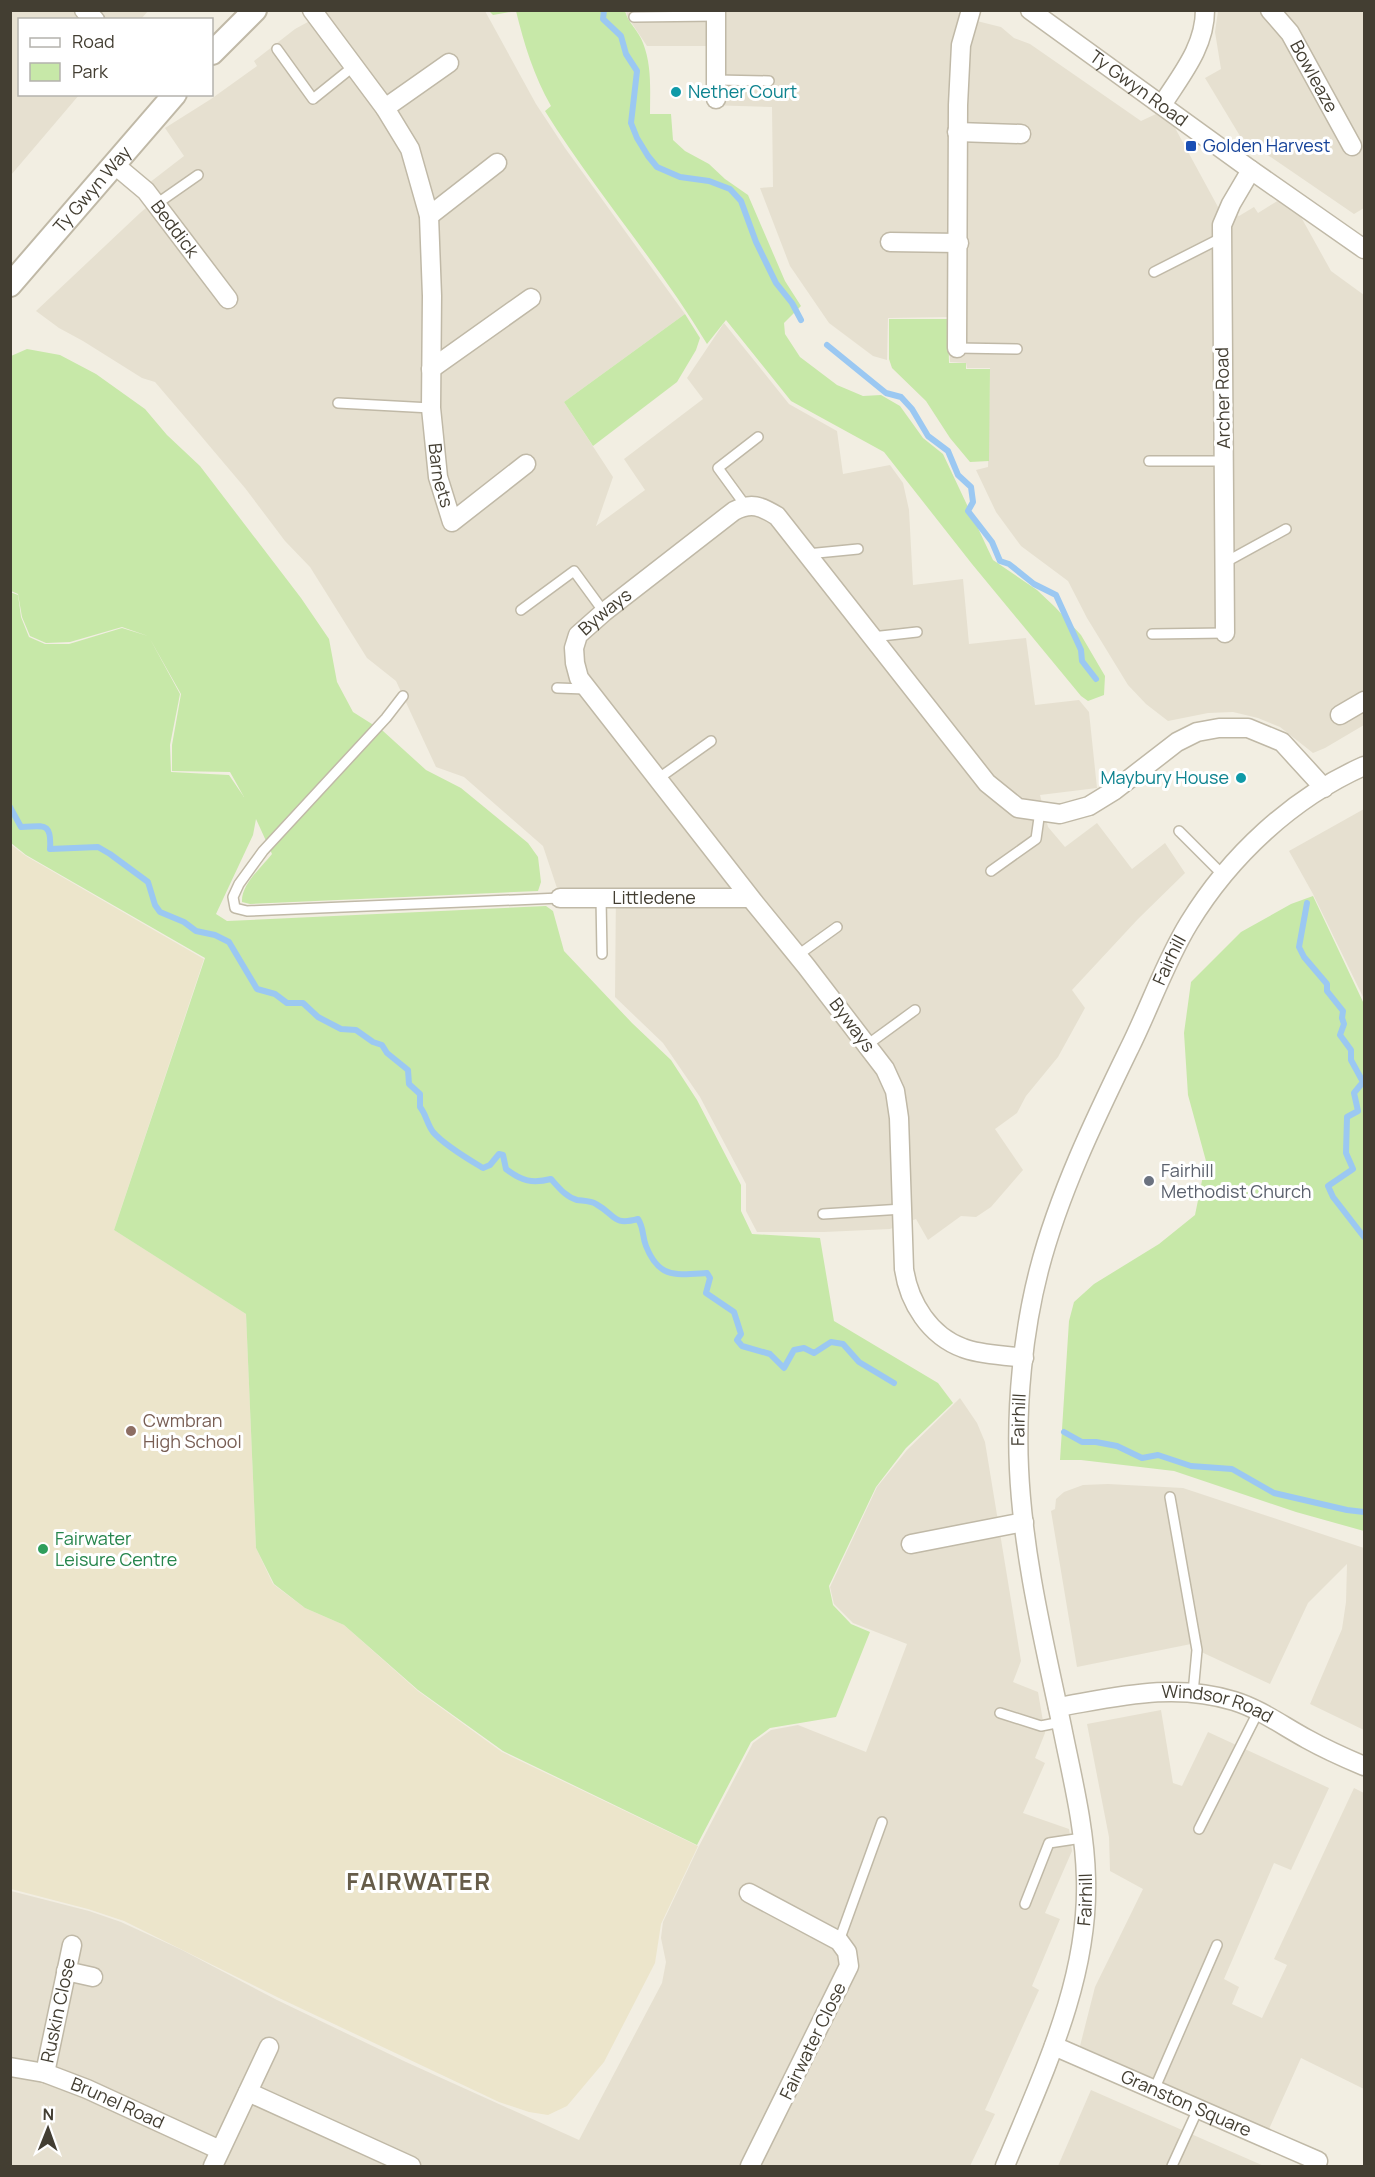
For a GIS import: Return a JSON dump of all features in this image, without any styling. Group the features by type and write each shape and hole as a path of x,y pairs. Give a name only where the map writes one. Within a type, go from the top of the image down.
{"street":[{"path":"213,52 255,10"},
{"name":"Barnets","path":"312,10 386,108 410,149 429,216 432,296 431,408 438,477 452,522 526,465"},
{"path":"957,348 957,132 961,45 970,10"},
{"name":"Ty Gwyn Road","path":"1030,10 1251,170 1365,249"},
{"path":"1162,105 1193,57 1202,37 1205,10"},
{"name":"Bowleaze","path":"1270,10 1290,33 1352,146"},
{"path":"716,13 716,99"},
{"path":"386,108 448,63"},
{"name":"Ty Gwyn Way","path":"10,285 173,96"},
{"path":"957,132 1021,134"},
{"path":"429,216 497,163"},
{"name":"Beddick","path":"115,165 146,191 228,299"},
{"name":"Archer Road","path":"1225,633 1221,238 1222,225 1231,204 1251,170"},
{"path":"890,242 958,243"},
{"path":"431,369 531,298"},
{"path":"746,505 761,506 777,516 987,783 1018,808 1060,814 1089,806 1115,790 1177,742 1197,732 1219,728 1248,728 1282,742 1324,788"},
{"name":"Byways","path":"746,505 734,511 578,634 574,648 574,663 579,678 885,1069 895,1092 900,1121 904,1269 907,1288 914,1305 942,1336 964,1348 1024,1358"},
{"path":"1340,715 1365,701"},
{"name":"Fairhill","path":"1005,2166 1054,2046 1068,2005 1083,1925 1086,1880 1077,1797 1028,1558 1019,1468 1020,1403 1024,1358 1039,1269 1055,1218 1103,1104 1187,926 1223,874 1276,822 1324,788 1365,766"},
{"name":"Littledene","path":"560,898 750,898"},
{"path":"911,1544 1024,1522"},
{"name":"Windsor Road","path":"1059,1715 1140,1693 1168,1690 1193,1693 1234,1701 1365,1766"},
{"path":"749,1893 839,1941"},
{"name":"Fairwater Close","path":"750,2166 849,1966 848,1952 839,1941"},
{"name":"Ruskin Close","path":"45,2073 72,1945"},
{"path":"66,1971 93,1977"},
{"name":"Granston Square","path":"1054,2046 1318,2160"},
{"name":"Brunel Road","path":"10,2067 45,2073 87,2089 216,2158 269,2047"},
{"path":"248,2092 409,2166"}],"lane":[{"path":"634,17 716,13"},
{"path":"277,49 313,99 354,66"},
{"path":"717,80 769,81"},
{"path":"155,205 198,175"},
{"path":"1155,273 1221,238"},
{"path":"957,348 1017,349"},
{"path":"338,403 431,408"},
{"path":"746,505 718,468 758,437"},
{"path":"1149,461 1223,461"},
{"path":"1224,563 1286,529"},
{"path":"807,554 858,549"},
{"path":"521,610 574,571 604,612"},
{"path":"872,637 917,632"},
{"path":"1152,634 1225,633"},
{"path":"557,688 588,689"},
{"path":"403,696 386,718 263,851 239,884 233,897 235,908 247,911 560,898"},
{"path":"659,778 711,741"},
{"path":"991,871 1036,839 1040,811"},
{"path":"1179,831 1223,874"},
{"path":"601,898 602,954"},
{"path":"798,955 837,927"},
{"path":"867,1045 915,1010"},
{"path":"823,1214 903,1209"},
{"path":"1170,1497 1197,1650 1193,1693"},
{"path":"1199,1829 1258,1712"},
{"path":"1000,1713 1041,1726 1059,1715"},
{"path":"839,1941 882,1822"},
{"path":"1025,1904 1049,1843 1082,1838"},
{"path":"1154,2090 1217,1945"},
{"path":"1172,2166 1198,2109"}],"shaded area":[{"path":"11,11 148,11 142,18 18,18 18,96 78,96 11,175"},
{"path":"328,11 485,11 536,104 565,148 685,314 564,402 613,477 596,526 645,490 624,459 703,399 687,378 724,323 789,404 837,431 843,474 890,465 903,483 909,510 913,585 963,579 969,644 1026,638 1035,705 1079,700 1089,712 1097,788 1040,795 1048,827 1065,847 1097,823 1132,869 1165,843 1185,873 1138,919 1072,990 1085,1008 1058,1057 1026,1096 1017,1113 995,1129 1023,1170 991,1207 976,1217 961,1216 928,1240 916,1219 890,1229 757,1232 746,1211 746,1184 700,1097 663,1043 615,997 616,888 557,888 543,846 464,777 436,767 396,681 367,658 310,567 285,541 245,488 155,382 142,378 59,328 36,311 160,196 149,183 184,156 165,128 257,66 254,61 295,29"},
{"path":"626,11 955,11 977,21 1001,27 1014,38 1030,44 1141,121 1156,114 1174,126 1218,207 1239,216 1254,207 1258,213 1279,200 1301,217 1331,271 1364,295 1364,725 1313,753 1280,727 1258,718 1233,712 1208,713 1168,721 1146,704 1128,685 1087,618 1068,581 1021,546 996,512 976,470 988,467 990,368 967,368 966,363 950,362 949,317 888,318 887,360 873,356 829,323 790,266 760,188 773,187 772,107 707,105 707,46 647,46"},
{"path":"1218,11 1364,11 1364,208 1354,214 1240,136 1205,78 1221,69 1215,32"},
{"path":"1364,809 1364,999 1313,894 1289,851"},
{"name":"Cwmbran High School","path":"10,844 26,856 204,959 114,1230 246,1314 256,1548 273,1584 305,1608 344,1625 418,1691 502,1752 698,1846 661,1924 655,1963 604,2062 567,2106 548,2115 529,2112 499,2102 279,1998 124,1921 11,1889"},
{"path":"960,1398 977,1423 985,1442 1021,1661 1013,1682 1038,1692 1045,1733 1035,1758 1045,1763 1023,1813 1069,1829 1072,1851 1045,1913 1060,1919 1032,1986 1039,1990 985,2110 995,2114 970,2166 11,2166 11,1891 89,1911 121,1922 406,2062 579,2140 662,1983 666,1962 661,1938 663,1922 698,1848 753,1743 771,1730 798,1725 866,1752 907,1644 853,1623 834,1604 830,1587 877,1487 907,1450"},
{"path":"1083,1485 1183,1488 1364,1548 1364,1730 1310,1704 1342,1629 1346,1602 1347,1564 1308,1603 1270,1684 1197,1650 1196,1643 1077,1667 1051,1511 1055,1509 1056,1499 1064,1492"},
{"path":"1161,1710 1173,1783 1182,1786 1208,1732 1329,1788 1291,1870 1274,1863 1224,1979 1239,1987 1232,2004 1262,2018 1287,1965 1274,1959 1354,1788 1364,1793 1364,2089 1301,2058 1269,2129 1080,2046 1095,1987 1143,1889 1110,1871 1109,1837 1087,1724"},
{"path":"1091,2090 1264,2166 1058,2166"}],"green space":[{"path":"489,11 516,11 493,15"},
{"path":"516,11 625,11 641,39 648,60 650,114 671,114 673,140 685,151 709,164 748,195 785,281 801,306 784,323 785,334 800,357 837,385 863,396 881,395 900,406 923,438 943,454 993,560 1037,590 1081,635 1105,676 1104,695 1088,701 1081,696 972,564 884,452 791,401 726,320 707,344 545,111 551,106 530,60"},
{"path":"685,314 700,338 696,350 677,382 593,446 564,402"},
{"path":"889,319 948,319 949,363 966,363 966,369 990,369 989,461 970,462 950,438 926,401 892,368 889,359"},
{"path":"27,349 60,355 96,374 145,409 167,435 200,466 301,598 329,639 337,682 353,712 383,731 426,770 461,788 528,843 538,857 541,882 538,891 250,904 242,902 245,889 272,854 256,819 253,835 216,914 227,921 546,906 553,911 564,951 632,1023 671,1060 697,1100 741,1185 741,1211 752,1234 820,1238 834,1321 938,1383 953,1403 906,1448 876,1487 829,1586 833,1605 851,1624 870,1632 836,1717 770,1728 751,1742 697,1845 503,1751 418,1690 344,1625 305,1608 274,1584 256,1548 246,1314 114,1230 205,958 26,855 11,843 10,592 18,595 21,617 29,637 45,644 69,644 122,628 148,636 122,627 70,642 46,643 30,636 22,617 18,594 11,591 11,356","holes":["150,639 181,694 172,745 172,771 230,772 244,797 229,775 171,772 170,745 180,694"]},
{"path":"1313,896 1364,1004 1364,1531 1296,1512 1174,1471 1081,1460 1060,1460 1069,1321 1074,1302 1094,1284 1159,1244 1195,1215 1206,1161 1188,1095 1184,1033 1191,982 1241,932 1291,904"}],"waterway":[{"path":"604,10 603,19 621,36 626,54 637,71 631,123 648,156 657,167 680,177 709,181 730,189 741,201 756,242 776,283 792,303 801,320"},
{"path":"827,345 886,393 901,397 912,409 928,436 948,451 958,475 971,487 973,502 968,511 992,542 1000,561 1009,564 1034,584 1056,595 1081,650 1082,661 1096,679"},
{"path":"10,807 21,827 40,826 47,829 50,849 98,847 110,854 148,882 155,905 160,912 184,922 196,931 215,935 229,942 257,989 275,994 287,1003 303,1003 318,1017 341,1029 356,1030 373,1042 382,1045 387,1053 408,1070 409,1084 420,1094 420,1107 433,1132 457,1152 483,1168 490,1165 499,1154 503,1155 506,1169 517,1176 533,1181 551,1179 569,1197 594,1203 619,1220 638,1219 651,1257 663,1270 678,1274 707,1273 710,1278 706,1293 734,1312 741,1334 737,1340 742,1346 770,1354 784,1368 794,1350 804,1348 814,1353 831,1342 843,1344 859,1362 894,1383"},
{"path":"1307,903 1299,947 1304,957 1327,984 1327,991 1343,1011 1344,1024 1340,1035 1351,1050 1351,1060 1363,1082 1354,1093 1358,1111 1347,1117 1346,1153 1353,1169 1328,1186 1333,1197 1364,1237"},
{"path":"1064,1432 1082,1442 1117,1446 1142,1458 1158,1455 1191,1466 1232,1469 1274,1493 1364,1512"}],"place":[{"name":"Nether Court","path":"676,92"},
{"name":"Golden Harvest","path":"1191,146"},
{"name":"Maybury House","path":"1241,778"},
{"name":"Fairhill Methodist Church","path":"1149,1181"},
{"name":"Cwmbran High School","path":"131,1431"},
{"name":"Fairwater Leisure Centre","path":"43,1549"}],"district":[{"name":"FAIRWATER","path":"419,1882"}]}
